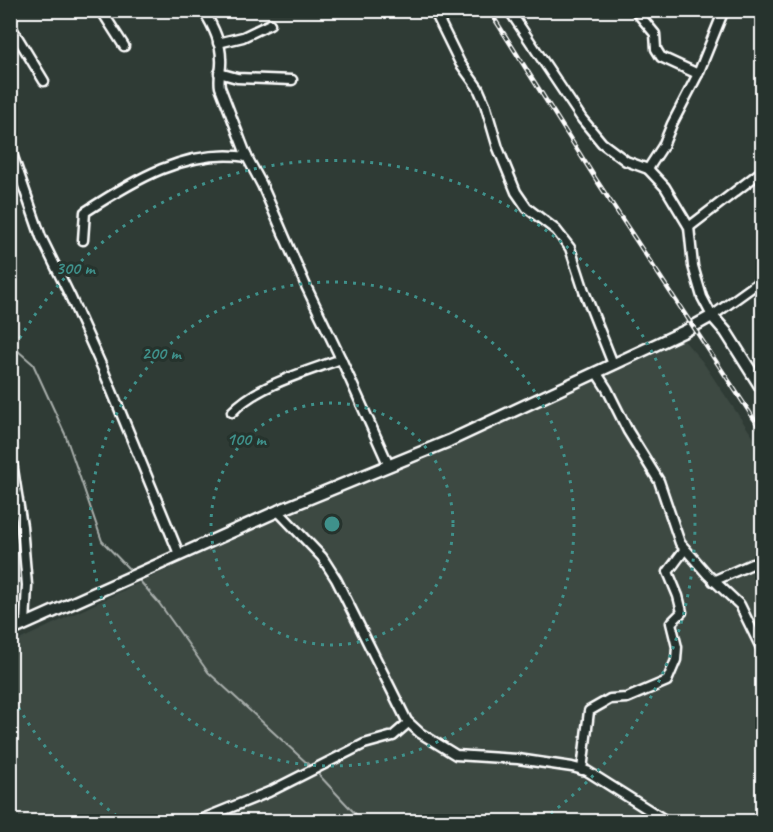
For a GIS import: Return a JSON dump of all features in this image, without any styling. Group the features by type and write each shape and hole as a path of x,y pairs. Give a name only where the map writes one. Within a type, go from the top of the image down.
{"street":[{"path":"101,10 124,46"},
{"path":"203,10 218,43 222,62 218,78 220,87 247,157 262,185 389,466"},
{"path":"434,10 460,63 478,88 498,148 516,192 527,208 556,230 570,248 584,291 613,364"},
{"path":"509,10 582,119 602,143 626,161 648,169 665,187 689,227 693,266 702,297 712,316 726,332 762,389"},
{"path":"635,10 655,34 658,54 698,74"},
{"path":"648,169 663,146 698,74 724,10"},
{"path":"218,43 243,37 270,24"},
{"path":"10,25 44,81"},
{"path":"219,73 237,78 292,80"},
{"path":"10,148 41,237 102,367 179,554"},
{"path":"83,240 85,212 145,174 168,166 218,155 247,157"},
{"path":"689,227 762,171"},
{"path":"10,631 278,511 449,441 685,331 712,316 762,280"},
{"path":"232,412 247,398 257,393 341,359"},
{"path":"596,372 607,389 627,431 659,482 680,543 713,581 740,605 762,650"},
{"path":"10,450 22,526 27,585 26,624"},
{"path":"278,511 322,557 336,579 408,723 420,733 456,754 518,759 582,770 596,776 668,822"},
{"path":"582,770 589,711 610,699 627,699 667,681 671,674 676,660 677,647 671,623 682,612 668,572 685,549"},
{"path":"713,581 752,564 762,563"},
{"path":"195,822 269,792 364,744 393,736 408,723"}],"shaded area":[{"path":"680,336 702,361 762,450 762,821 11,822 11,644 206,551"}],"waterway":[{"path":"10,344 33,364 65,434 102,541 129,569"},
{"path":"139,580 159,603 208,672 309,765"},
{"path":"319,775 363,822"}],"railway":[{"path":"489,10 597,181 762,431"}]}
